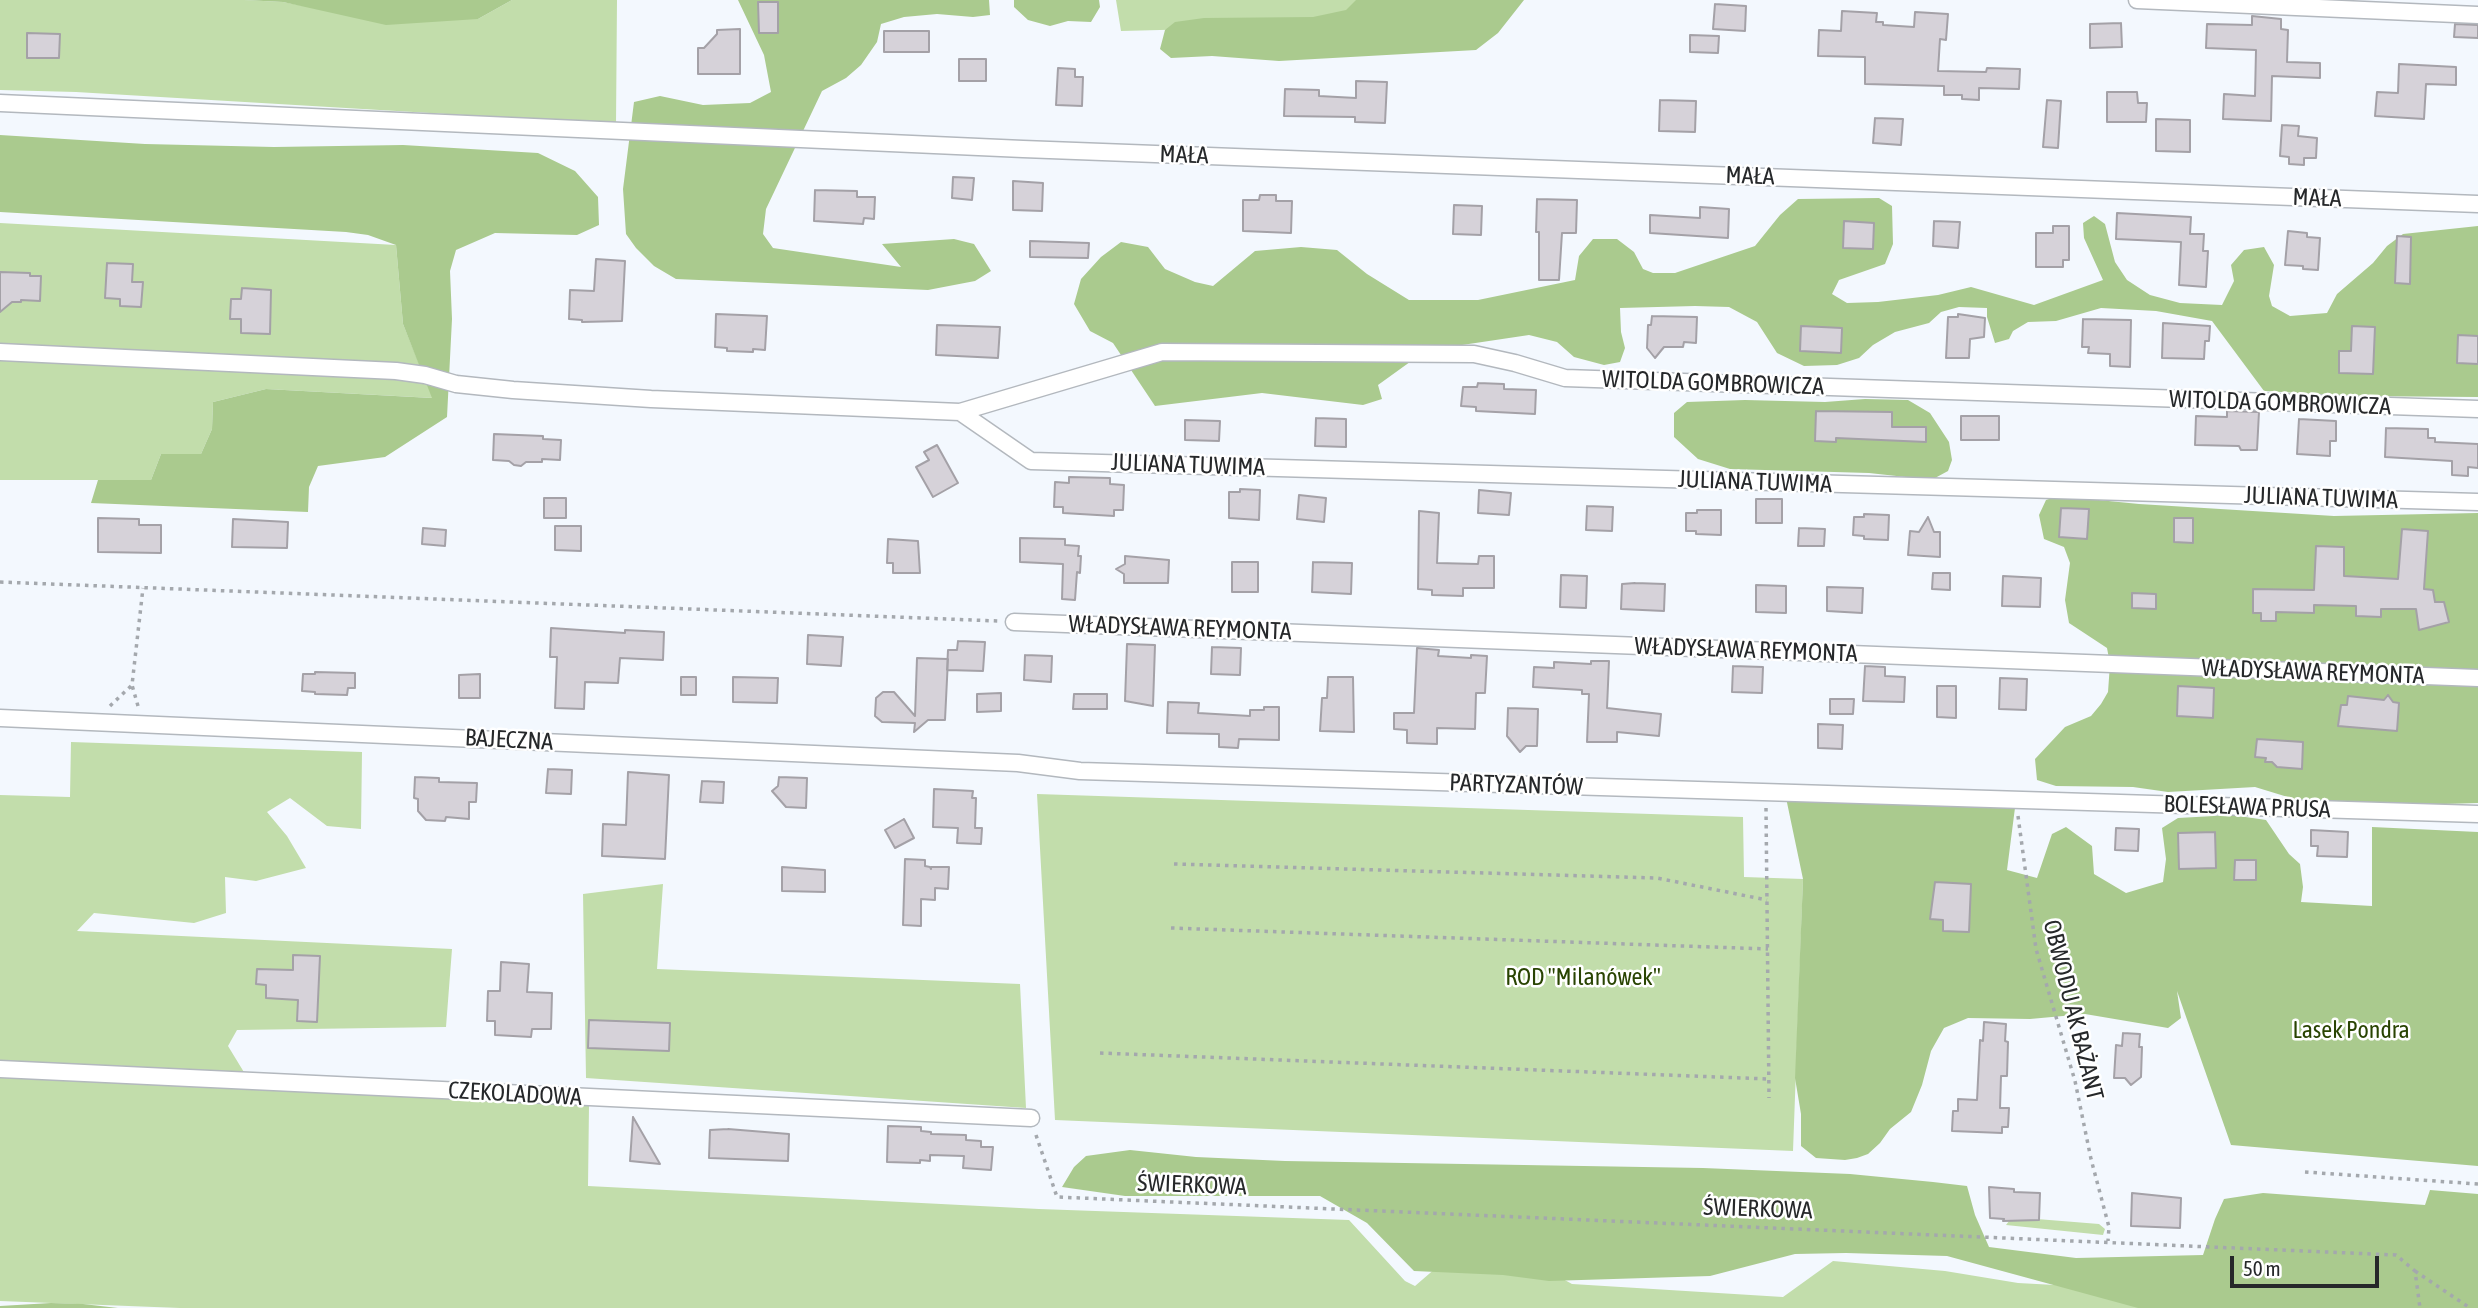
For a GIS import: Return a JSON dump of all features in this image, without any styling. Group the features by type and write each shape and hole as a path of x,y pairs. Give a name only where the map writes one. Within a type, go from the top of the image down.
{"street":[{"path":"2137,0 2478,15"},
{"name":"MAŁA","path":"0,103 1023,149 2478,204"},
{"path":"0,352 396,371 425,375 456,384 665,400 960,412"},
{"name":"WITOLDA GOMBROWICZA","path":"960,412 1163,352 1474,354 1565,378 2478,410"},
{"name":"JULIANA TUWIMA","path":"960,412 1031,461 2478,502"},
{"name":"WŁADYSŁAWA REYMONTA","path":"1014,622 2478,678"},
{"name":"BAJECZNA","path":"0,719 1018,763"},
{"name":"PARTYZANTÓW","path":"1018,763 1080,771 2016,800"},
{"name":"BOLESŁAWA PRUSA","path":"2016,800 2478,814"},
{"name":"CZEKOLADOWA","path":"0,1069 1031,1118"}],"path":[{"path":"0,582 1014,622"},
{"path":"143,588 132,685 138,707 146,721 155,724"},
{"path":"1766,792 1769,1098"},
{"name":"OBWODU AK BAŻANT","path":"2016,800 2036,950 2075,1081 2091,1159 2109,1227 2108,1241"},
{"path":"1174,864 1657,877 1768,900"},
{"path":"1171,928 1768,948"},
{"path":"1100,1053 1769,1079"},
{"name":"ŚWIERKOWA","path":"1031,1118 1057,1197 2396,1255 2470,1308"},
{"path":"2305,1172 2478,1184"},
{"path":"2415,1271 2420,1308"}],"green space":[{"path":"0,0 244,0 283,2 325,10 478,19 512,0 617,0 616,124 76,92 0,90"},
{"path":"244,0 512,0 478,19 386,25 283,2"},
{"path":"738,0 989,0 990,15 973,17 937,14 904,17 881,24 877,42 861,65 846,78 822,91 766,209 763,234 773,248 901,267 882,244 954,239 974,244 991,271 975,281 928,290 676,279 654,266 636,248 626,234 623,189 634,102 660,96 703,105 750,103 771,92 764,55"},
{"path":"1014,0 1099,0 1100,7 1091,22 1068,21 1050,26 1028,20 1014,7"},
{"path":"1116,0 1400,0 1394,24 1121,31"},
{"path":"1356,0 1524,0 1498,33 1476,50 1279,61 1212,56 1171,58 1160,49 1165,30 1175,22 1204,18 1313,17 1346,10"},
{"path":"0,135 145,144 274,147 403,145 538,153 575,171 598,197 599,225 577,235 495,233 456,250 450,271 452,319 447,417 385,457 318,466 309,487 308,512 91,503 98,480 151,480 161,454 201,454 212,429 213,402 266,389 432,398 403,324 396,245 368,235 346,232 0,212"},
{"path":"1879,198 1892,206 1893,244 1885,264 1839,280 1832,294 1847,303 1938,295 1971,287 2034,305 2103,280 2084,238 2083,223 2094,216 2105,224 2115,262 2127,280 2150,295 2180,303 2222,305 2234,281 2231,265 2244,250 2264,247 2274,265 2269,296 2272,306 2290,316 2327,313 2337,294 2403,234 2478,226 2478,397 2348,396 2264,391 2212,321 2156,311 2101,308 2056,321 2028,322 2013,331 2009,339 1995,343 1987,308 1959,307 1941,312 1929,323 1895,332 1873,345 1859,358 1837,365 1804,366 1777,353 1757,322 1729,307 1695,306 1620,308 1625,348 1620,362 1604,365 1574,357 1557,342 1529,335 1442,348 1421,354 1378,385 1382,399 1363,405 1262,393 1155,406 1113,343 1090,331 1074,304 1081,279 1101,257 1121,242 1148,247 1165,269 1195,282 1213,286 1255,251 1301,247 1337,250 1367,274 1409,300 1478,300 1575,280 1579,256 1593,239 1617,239 1634,252 1643,269 1653,273 1675,273 1755,246 1780,215 1798,199"},
{"path":"0,223 396,245 403,324 433,398 266,389 213,402 212,429 201,454 161,454 151,480 0,480"},
{"path":"1908,400 1930,413 1949,442 1952,460 1948,471 1935,478 1924,479 1869,473 1730,469 1698,459 1674,437 1674,413 1687,402 1825,402"},
{"path":"2058,496 2139,504 2334,516 2478,513 2478,803 2378,806 2304,802 2255,787 2168,792 2133,787 2056,786 2037,780 2035,759 2065,727 2091,716 2108,692 2110,664 2107,648 2069,623 2065,600 2070,563 2064,547 2044,539 2039,515 2046,500"},
{"path":"71,742 362,752 361,829 327,826 290,798 267,812 287,836 306,868 256,881 225,877 226,913 194,923 94,913 77,931 452,949 446,1027 237,1030 228,1046 253,1087 589,1106 588,1186 1039,1209 1349,1220 1405,1281 1415,1286 1444,1261 1532,1262 1572,1284 1783,1297 1833,1261 1945,1271 2018,1283 2203,1293 2304,1308 180,1308 0,1301 0,795 70,797"},
{"name":"Lasek Pondra","path":"1785,793 2016,800 2007,870 2037,878 2052,834 2066,827 2092,846 2094,874 2126,893 2163,882 2166,859 2162,828 2178,818 2232,815 2266,820 2289,854 2300,864 2303,887 2301,902 2372,906 2372,827 2478,832 2478,1166 2231,1145 2177,991 2181,1018 2168,1028 2085,1014 2030,1019 1968,1018 1944,1028 1931,1051 1911,1112 1890,1129 1868,1154 1845,1160 1816,1158 1801,1146 1801,1114 1795,1078 1803,879"},
{"name":"ROD \"Milanówek\"","path":"1037,794 1743,817 1744,877 1803,879 1793,1151 1055,1120"},
{"path":"663,884 657,969 1020,984 1026,1108 586,1078 583,894"},
{"path":"1130,1150 1196,1157 1285,1161 1703,1168 1850,1174 1933,1182 1967,1186 1975,1215 1989,1247 2076,1258 2203,1255 2224,1199 2263,1193 2425,1205 2430,1190 2478,1194 2478,1308 2138,1308 1947,1256 1795,1254 1710,1276 1549,1281 1503,1275 1414,1271 1367,1223 1320,1196 1125,1196 1062,1187 1074,1167 1086,1156"},
{"path":"2012,1217 2099,1224 2105,1229 2103,1235 2006,1225"},
{"path":"51,1303 83,1304 118,1308 0,1308"}],"building":[{"path":"758,2 778,2 778,33 759,33"},
{"path":"1715,4 1746,6 1745,31 1713,29"},
{"path":"1842,11 1877,13 1876,22 1883,22 1883,25 1914,27 1915,12 1948,14 1946,40 1940,39 1938,71 1986,72 1987,68 2020,69 2019,89 1979,88 1979,100 1962,99 1962,95 1944,95 1944,86 1865,84 1865,57 1818,56 1819,30 1841,31"},
{"path":"2252,16 2281,19 2281,29 2288,30 2287,62 2320,63 2320,78 2272,76 2271,121 2223,119 2224,94 2255,96 2256,50 2206,48 2207,24 2252,25"},
{"path":"2121,23 2122,47 2090,48 2090,24"},
{"path":"2455,24 2478,25 2478,38 2454,37"},
{"path":"740,29 740,74 698,74 698,48 704,48 717,34 717,30"},
{"path":"884,31 929,31 929,52 884,52"},
{"path":"27,33 60,34 59,58 27,58"},
{"path":"1690,35 1719,36 1718,53 1690,52"},
{"path":"959,59 986,59 986,81 959,81"},
{"path":"2399,64 2456,67 2456,85 2426,84 2424,119 2375,116 2377,92 2398,93"},
{"path":"1058,68 1075,69 1075,77 1083,77 1082,106 1056,105"},
{"path":"1356,81 1387,82 1385,123 1355,122 1355,117 1284,116 1285,89 1319,90 1319,96 1356,98"},
{"path":"2107,92 2137,92 2138,103 2147,103 2146,122 2107,122"},
{"path":"1660,100 1696,101 1695,132 1659,131"},
{"path":"2047,100 2061,101 2058,148 2043,147"},
{"path":"1875,118 1903,119 1901,145 1873,143"},
{"path":"2156,119 2190,120 2190,152 2156,151"},
{"path":"2282,125 2299,126 2298,136 2317,138 2316,158 2304,158 2304,165 2289,164 2289,157 2280,156"},
{"path":"953,177 974,178 972,200 952,198"},
{"path":"1013,181 1043,183 1042,211 1013,210"},
{"path":"815,190 857,191 857,197 875,197 874,219 864,218 863,224 814,221"},
{"path":"1260,195 1276,195 1276,201 1292,201 1291,233 1243,231 1243,200 1259,200"},
{"path":"1537,199 1577,200 1576,233 1562,233 1559,280 1539,280"},
{"path":"1454,205 1482,206 1481,235 1453,234"},
{"path":"1700,207 1729,209 1728,238 1650,233 1650,215 1700,218"},
{"path":"2117,213 2191,217 2190,234 2204,234 2203,251 2208,251 2206,287 2179,285 2181,242 2116,239"},
{"path":"1844,221 1874,223 1873,249 1843,248"},
{"path":"1934,221 1960,222 1958,248 1933,246"},
{"path":"2053,226 2069,226 2069,260 2063,260 2063,267 2036,267 2036,233 2053,233"},
{"path":"2288,231 2307,233 2307,237 2320,238 2318,270 2285,265"},
{"path":"2397,236 2411,237 2410,284 2395,283"},
{"path":"1030,241 1089,243 1088,258 1030,257"},
{"path":"596,259 625,261 622,321 582,322 569,319 570,290 594,291"},
{"path":"107,263 133,264 132,282 143,282 141,307 120,306 120,299 105,298"},
{"path":"0,272 41,276 40,301 12,302 0,312"},
{"path":"242,288 271,290 270,334 241,333 241,319 230,319 231,299 241,299"},
{"path":"716,314 767,316 765,350 727,351 727,348 715,347"},
{"path":"1958,314 1985,318 1984,337 1970,339 1969,358 1946,358 1948,317 1958,317"},
{"path":"1652,316 1697,317 1696,343 1684,342 1683,347 1664,347 1655,358 1647,348 1648,325 1651,325"},
{"path":"2083,319 2131,320 2130,367 2110,366 2110,354 2088,353 2089,347 2082,347"},
{"path":"2163,323 2210,326 2209,341 2205,341 2204,359 2162,358"},
{"path":"937,325 1000,327 998,358 936,355"},
{"path":"1801,326 1842,328 1841,353 1800,351"},
{"path":"2352,326 2375,327 2373,374 2339,373 2339,351 2351,351"},
{"path":"2458,335 2478,336 2478,364 2457,363"},
{"path":"1478,383 1504,384 1504,389 1536,390 1535,414 1476,411 1476,407 1461,406 1463,387 1477,387"},
{"path":"1816,411 1892,412 1892,427 1926,427 1926,442 1836,438 1836,442 1815,441"},
{"path":"2227,411 2259,412 2257,450 2241,450 2239,446 2195,445 2196,416 2227,417"},
{"path":"1961,416 1999,416 1999,440 1961,440"},
{"path":"1316,418 1346,419 1346,447 1315,446"},
{"path":"2299,419 2336,421 2336,441 2330,441 2330,456 2297,454"},
{"path":"1185,420 1220,421 1219,441 1185,440"},
{"path":"2386,428 2428,429 2428,438 2435,438 2435,442 2478,444 2478,468 2468,467 2468,476 2452,475 2452,461 2385,457"},
{"path":"494,434 543,436 543,439 561,440 560,460 542,459 542,462 526,462 521,466 509,461 493,460"},
{"path":"937,445 958,483 933,497 916,467 929,460 924,452"},
{"path":"1069,477 1110,478 1110,484 1124,485 1123,510 1114,510 1114,516 1063,513 1063,507 1054,507 1055,482 1069,483"},
{"path":"1240,489 1260,490 1259,520 1229,518 1229,492 1240,492"},
{"path":"1479,490 1511,493 1509,515 1478,513"},
{"path":"1299,495 1326,498 1324,522 1297,519"},
{"path":"544,498 566,498 566,518 544,518"},
{"path":"1756,499 1782,499 1782,523 1756,523"},
{"path":"1587,506 1613,507 1612,531 1586,530"},
{"path":"2061,508 2089,509 2087,539 2059,537"},
{"path":"1697,510 1721,510 1721,535 1686,531 1686,513 1697,513"},
{"path":"1419,511 1439,513 1437,563 1478,564 1479,556 1494,556 1494,588 1463,588 1463,596 1432,595 1432,590 1418,589"},
{"path":"1864,514 1889,515 1888,540 1864,539 1864,536 1853,535 1854,517 1864,517"},
{"path":"1928,517 1934,532 1940,532 1940,557 1908,555 1910,531 1919,532"},
{"path":"98,518 139,519 139,525 161,525 161,553 98,552"},
{"path":"2174,518 2193,518 2193,543 2174,542"},
{"path":"233,519 288,522 287,548 232,547"},
{"path":"555,526 581,526 581,551 555,550"},
{"path":"423,528 446,530 445,546 422,544"},
{"path":"1799,528 1825,529 1824,546 1798,546"},
{"path":"2402,529 2428,531 2424,589 2433,590 2435,602 2444,602 2449,622 2419,630 2416,609 2381,609 2381,617 2356,616 2356,606 2314,605 2314,613 2276,612 2276,621 2261,621 2261,613 2253,613 2253,589 2314,590 2316,546 2344,547 2344,576 2398,579"},
{"path":"1020,538 1065,539 1065,545 1079,546 1080,573 1077,572 1075,600 1062,599 1063,564 1020,562"},
{"path":"888,539 918,541 920,573 893,573 893,563 887,563"},
{"path":"1125,556 1169,560 1168,583 1124,583 1124,574 1116,569 1125,564"},
{"path":"1232,562 1258,562 1258,592 1232,592"},
{"path":"1313,562 1352,563 1351,594 1312,592"},
{"path":"1933,573 1950,573 1950,590 1932,589"},
{"path":"1561,575 1587,576 1586,608 1560,607"},
{"path":"2003,576 2041,578 2040,607 2002,606"},
{"path":"1622,584 1665,584 1664,611 1621,609"},
{"path":"1756,585 1786,586 1786,613 1756,612"},
{"path":"1827,587 1863,588 1862,613 1827,611"},
{"path":"2132,593 2156,594 2156,609 2132,608"},
{"path":"551,628 625,633 625,630 664,632 663,660 620,658 618,683 585,682 584,709 555,708 557,657 550,657"},
{"path":"808,635 843,637 841,666 807,664"},
{"path":"958,641 985,642 983,671 947,670 948,650 957,650"},
{"path":"1127,644 1155,645 1153,706 1125,701"},
{"path":"1212,647 1241,648 1240,675 1211,674"},
{"path":"1417,648 1439,650 1438,656 1487,656 1485,693 1476,693 1475,729 1437,728 1437,744 1407,743 1407,730 1394,729 1394,713 1414,713"},
{"path":"1025,655 1052,656 1051,682 1024,680"},
{"path":"917,658 948,659 945,720 928,720 914,732 915,723 882,722 875,716 876,698 883,692 894,692 915,716"},
{"path":"1591,661 1609,661 1607,708 1661,714 1659,736 1617,732 1617,742 1587,742 1589,694 1582,694 1582,690 1533,687 1534,667 1554,668 1554,662 1591,664"},
{"path":"1733,666 1763,667 1762,693 1732,692"},
{"path":"1865,666 1885,667 1885,676 1905,677 1904,702 1863,701"},
{"path":"355,673 355,688 348,688 347,695 302,691 303,674"},
{"path":"480,674 480,698 459,698 459,675"},
{"path":"681,677 696,677 696,695 681,695"},
{"path":"733,677 778,678 777,703 733,702"},
{"path":"1328,677 1353,677 1354,732 1320,731 1322,698 1327,698"},
{"path":"2000,678 2027,679 2026,710 1999,709"},
{"path":"1937,686 1956,686 1956,718 1937,717"},
{"path":"2178,686 2214,688 2213,718 2177,716"},
{"path":"1001,693 1001,711 977,712 977,694"},
{"path":"1074,694 1107,694 1107,709 1073,709"},
{"path":"2388,695 2393,702 2399,703 2397,731 2338,726 2341,705 2347,705 2348,696 2384,700"},
{"path":"1830,699 1854,699 1853,714 1830,714"},
{"path":"1168,702 1199,703 1198,713 1250,716 1250,710 1279,707 1279,740 1239,739 1238,748 1219,747 1219,734 1167,733"},
{"path":"1508,708 1538,709 1537,746 1526,746 1520,752 1507,736"},
{"path":"1818,724 1843,725 1842,749 1818,748"},
{"path":"2257,739 2303,742 2302,769 2277,767 2272,762 2265,762 2266,758 2255,757"},
{"path":"548,769 572,770 571,794 546,793"},
{"path":"628,772 669,775 665,859 602,856 603,824 626,825"},
{"path":"415,777 439,778 439,782 477,783 476,802 469,802 469,819 446,817 445,821 426,820 418,811 418,799 414,798"},
{"path":"779,777 807,778 806,808 786,807 772,791 778,786"},
{"path":"702,781 724,782 723,803 700,802"},
{"path":"934,789 973,791 972,798 976,798 975,828 982,828 981,844 957,843 958,828 933,827"},
{"path":"904,819 914,838 895,848 885,830"},
{"path":"2116,828 2139,829 2138,851 2115,850"},
{"path":"2311,830 2348,832 2347,857 2317,856 2318,846 2311,846"},
{"path":"2215,832 2216,868 2179,869 2178,833"},
{"path":"905,859 925,860 925,866 931,869 949,867 948,889 935,888 935,900 921,899 921,926 903,925"},
{"path":"2235,860 2256,860 2256,880 2234,880"},
{"path":"782,867 825,870 825,892 782,891"},
{"path":"1935,882 1971,884 1969,932 1943,931 1943,920 1930,919"},
{"path":"293,955 320,956 317,1022 297,1021 298,1000 266,998 266,985 256,984 257,969 293,970"},
{"path":"501,962 529,964 527,992 552,993 551,1029 532,1029 531,1037 495,1035 495,1021 487,1021 488,991 500,991"},
{"path":"589,1020 670,1023 669,1051 588,1048"},
{"path":"1984,1022 2006,1024 2007,1076 2001,1076 2000,1108 2009,1108 2008,1127 2002,1127 2002,1133 1952,1131 1953,1111 1958,1111 1958,1099 1977,1100 1980,1040 1983,1041"},
{"path":"2123,1033 2140,1034 2139,1047 2142,1047 2141,1077 2131,1085 2125,1078 2114,1078 2116,1045 2122,1046"},
{"path":"633,1117 660,1164 630,1161"},
{"path":"888,1126 921,1127 921,1131 931,1134 966,1135 966,1140 981,1141 981,1147 993,1147 991,1170 963,1168 964,1156 930,1155 930,1161 920,1160 920,1163 887,1162"},
{"path":"710,1130 789,1134 788,1161 709,1158"},
{"path":"1989,1187 2040,1193 2039,1220 2003,1221 2004,1219 1990,1218"},
{"path":"2132,1193 2181,1198 2180,1228 2131,1226"}]}
